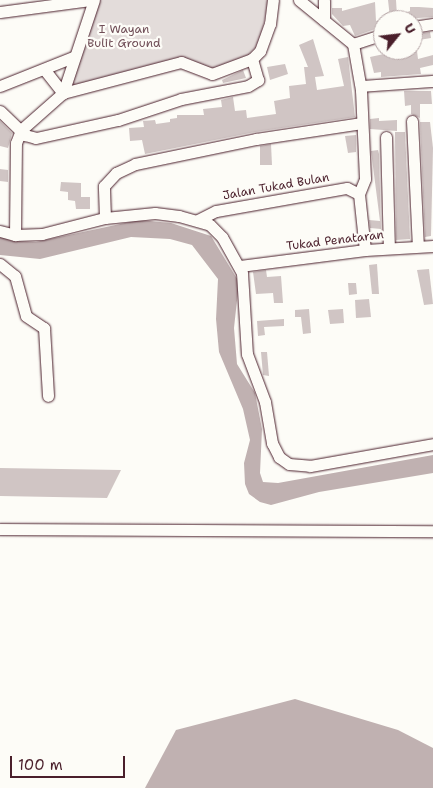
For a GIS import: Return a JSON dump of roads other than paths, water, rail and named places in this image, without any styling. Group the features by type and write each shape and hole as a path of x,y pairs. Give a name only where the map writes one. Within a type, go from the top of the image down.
{"street":[{"path":"0,12 92,0 63,93"},
{"path":"15,235 16,143 21,130 63,93 181,62 212,74 252,59 260,51 267,36 272,0"},
{"path":"299,0 353,44 361,86 365,179 359,194 365,250"},
{"path":"324,0 324,20"},
{"path":"353,44 373,37"},
{"path":"0,86 73,57"},
{"path":"0,111 21,130 36,138 118,120 180,99 225,93 257,82 252,59"},
{"path":"44,69 63,93"},
{"path":"361,86 432,85"},
{"path":"412,121 418,246"},
{"path":"105,218 104,186 116,173 135,164 256,139 362,123"},
{"path":"386,137 389,248"},
{"name":"Jalan Tukad Bulan","path":"198,220 216,212 347,188 359,194"},
{"path":"0,231 15,235 56,232 105,218 155,213 198,220 210,225 222,237 240,266 245,289 248,354 265,402 272,443 282,459 290,464 310,466 433,444"},
{"name":"Tukad Penataran","path":"240,266 365,250 433,246"},
{"path":"0,264 15,276 26,316 44,328 48,396"},
{"path":"0,529 433,531"}],"park label":[{"name":"I Wayan Bulit Ground","path":"124,37"}]}
